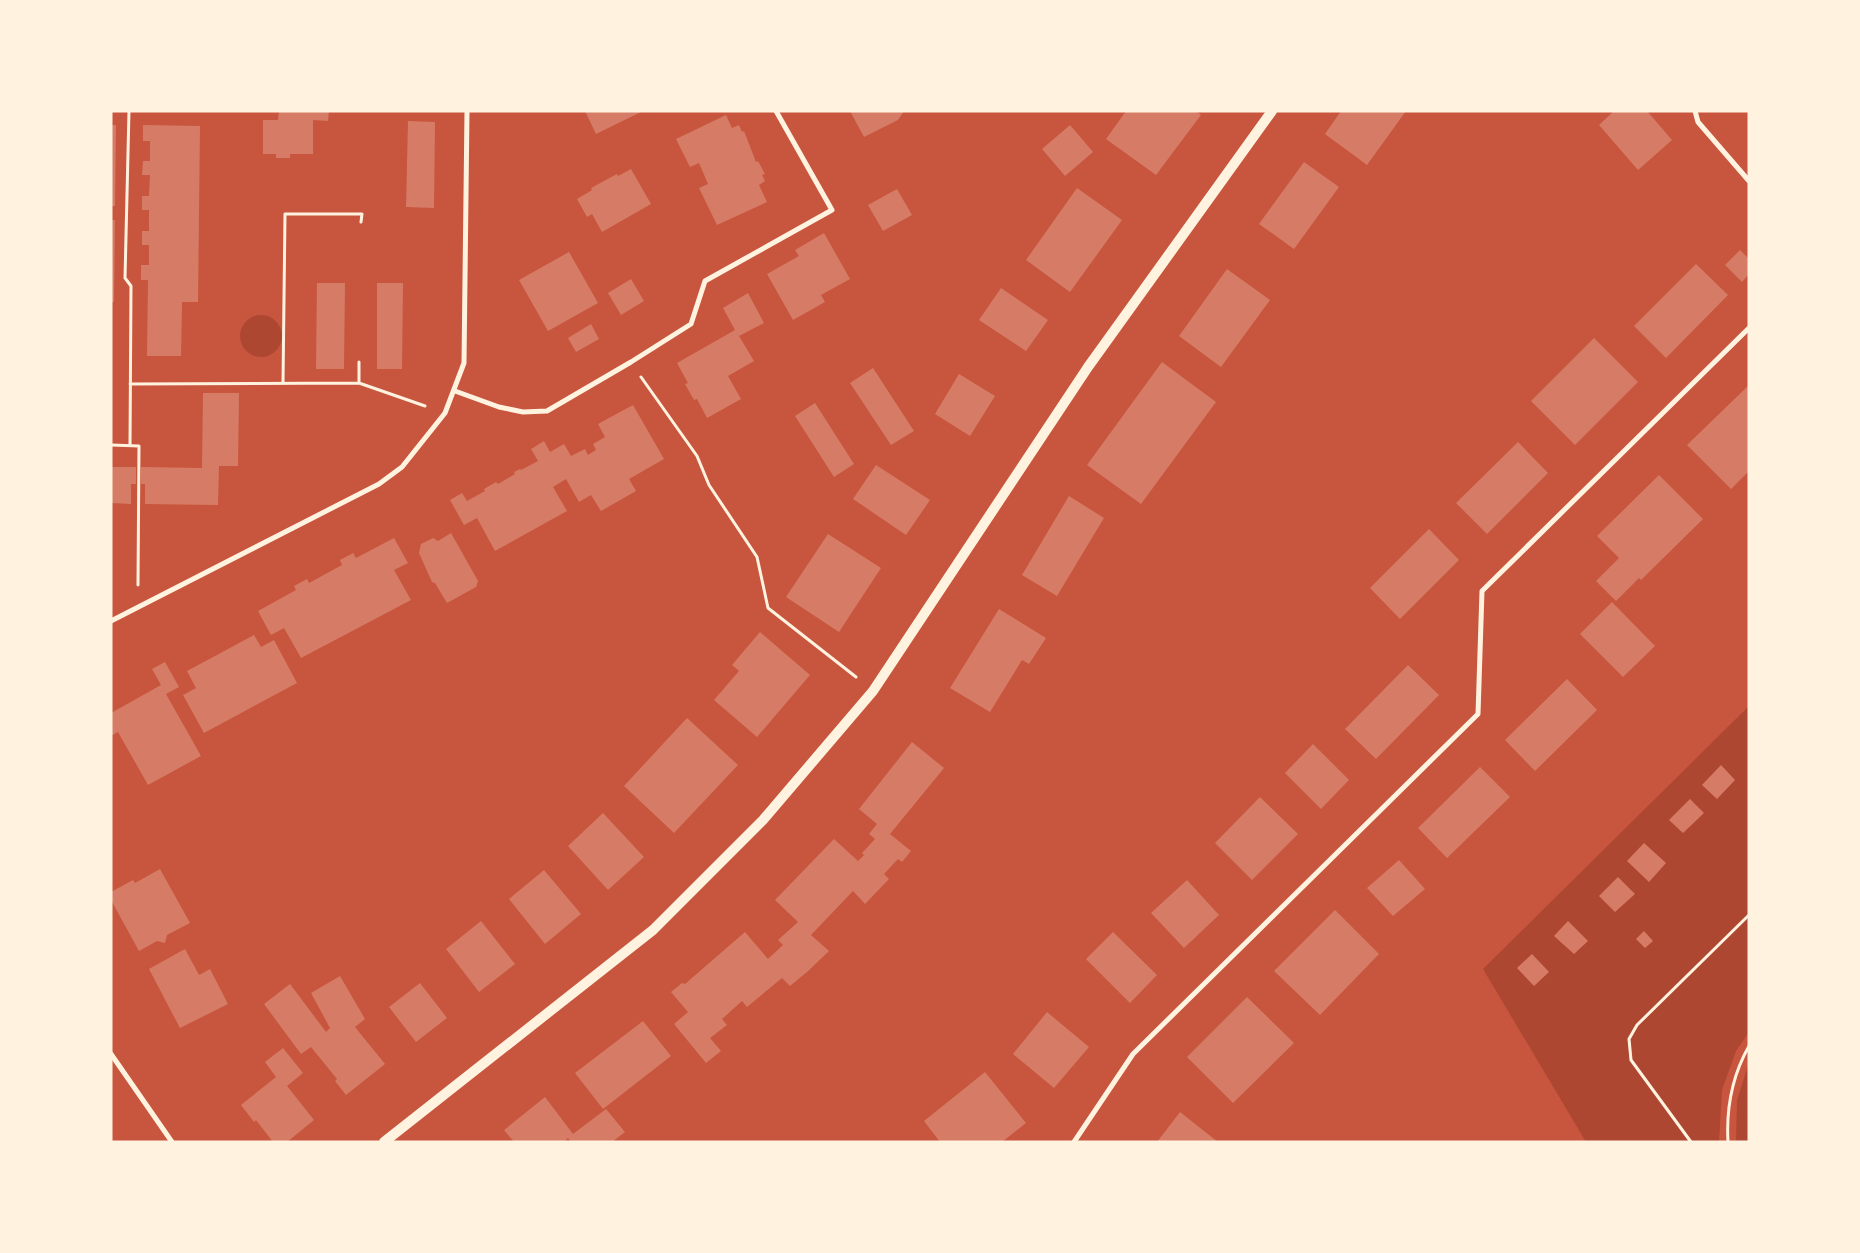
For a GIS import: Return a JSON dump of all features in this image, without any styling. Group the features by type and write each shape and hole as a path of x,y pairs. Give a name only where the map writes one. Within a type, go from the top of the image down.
{"main road":[{"path":"384,1142 653,930 763,820 873,690 1088,367 1272,111"}],"street":[{"path":"111,621 379,484 402,467 445,413 455,391 464,363 467,111"},
{"path":"455,391 499,407 523,412 547,410 631,362 690,324 705,281 832,210 776,111"},
{"path":"1695,111 1698,122 1749,181"},
{"path":"1074,1142 1133,1054 1478,714 1482,591 1749,328"},
{"path":"111,1054 172,1142"}],"path":[{"path":"129,111 124,278 131,286 130,445"},
{"path":"283,383 285,214 362,214 361,222"},
{"path":"359,362 359,383"},
{"path":"631,362 697,456 709,486 757,557 768,608 873,690"},
{"path":"130,384 359,383 445,413"},
{"path":"111,445 139,446 138,606"},
{"path":"1691,1142 1631,1060 1630,1039 1637,1025 1749,915"},
{"path":"1728,1142 1730,1094 1739,1067 1749,1046"}],"shaded area":[{"path":"265,315 273,318 279,324 282,336 279,348 273,354 257,357 249,354 243,348 240,332 243,324 249,318"},
{"path":"1749,706 1749,1032 1736,1051 1722,1090 1719,1142 1586,1142 1483,969"},
{"path":"1749,1063 1749,1142 1736,1142 1737,1100"}],"building":[{"path":"279,111 329,111 328,121 313,120 313,154 290,154 290,158 276,158 276,154 263,154 263,120 278,120"},
{"path":"585,111 643,111 596,134"},
{"path":"850,111 904,111 898,120 864,137"},
{"path":"1126,111 1196,111 1201,115 1156,175 1106,139"},
{"path":"1341,111 1406,111 1367,165 1325,134"},
{"path":"1614,111 1647,111 1672,140 1638,170 1599,125"},
{"path":"726,115 732,128 739,125 742,132 744,131 756,162 758,161 765,174 762,175 765,181 759,185 767,202 717,225 699,188 708,184 699,163 690,167 676,139"},
{"path":"408,121 435,122 434,208 406,207"},
{"path":"111,125 116,125 115,206 111,206"},
{"path":"143,125 200,126 198,302 182,302 181,356 147,356 148,280 141,280 141,265 149,265 149,245 142,245 142,231 149,231 149,210 142,210 142,196 149,196 150,175 142,175 143,161 150,161 150,141 143,141"},
{"path":"1070,125 1093,152 1065,176 1042,149"},
{"path":"1304,162 1339,187 1294,249 1259,224"},
{"path":"631,169 651,204 602,232 592,214 587,217 577,199 592,190 591,188"},
{"path":"1077,188 1122,220 1070,292 1026,260"},
{"path":"897,189 912,215 883,231 868,205"},
{"path":"111,220 115,220 114,302 111,302"},
{"path":"824,233 850,279 821,295 825,302 793,320 767,274 799,256 795,250"},
{"path":"1740,250 1749,259 1749,274 1742,282 1725,265"},
{"path":"569,252 598,303 548,331 519,280"},
{"path":"1696,264 1728,295 1666,358 1634,326"},
{"path":"1227,269 1270,300 1221,367 1179,336"},
{"path":"631,279 644,301 621,315 608,293"},
{"path":"317,283 345,283 344,369 316,369"},
{"path":"377,283 403,283 402,369 377,369"},
{"path":"1001,288 1048,320 1026,351 979,320"},
{"path":"748,293 764,323 739,336 754,361 728,376 741,399 707,418 697,399 694,400 685,384 688,383 677,363 735,330 723,308"},
{"path":"591,324 599,339 576,352 568,338"},
{"path":"1594,338 1638,382 1575,445 1531,401"},
{"path":"1162,362 1216,402 1141,504 1087,465"},
{"path":"873,368 914,431 891,445 850,383"},
{"path":"959,374 995,396 970,436 935,414"},
{"path":"1749,385 1749,471 1731,489 1687,445"},
{"path":"203,393 239,393 238,466 219,466 218,505 145,504 145,484 141,484 141,467 202,468"},
{"path":"815,403 854,464 834,477 795,416"},
{"path":"633,405 664,459 629,479 636,491 601,511 591,495 579,502 566,479 553,487 567,511 495,551 477,518 464,525 450,500 462,493 467,501 496,482 498,484 515,474 514,472 538,461 531,449 544,441 550,452 564,444 571,456 585,449 588,455 596,450 593,444 605,437 598,424"},
{"path":"1518,442 1548,473 1487,534 1456,503"},
{"path":"876,465 930,500 906,535 853,499"},
{"path":"111,467 136,467 136,484 131,484 131,504 111,503"},
{"path":"1659,475 1703,519 1641,580 1639,578 1616,601 1596,581 1619,558 1597,536"},
{"path":"1069,496 1104,518 1057,596 1022,575"},
{"path":"1429,529 1459,560 1400,619 1370,588"},
{"path":"451,533 478,581 476,587 447,603 435,583 432,582 419,553 421,544 433,538 438,541"},
{"path":"828,534 881,568 839,632 786,597"},
{"path":"394,538 408,563 394,570 411,600 301,658 284,628 271,635 258,611 296,590 294,586 307,579 309,583 342,565 340,560 353,553 356,558"},
{"path":"1612,602 1655,646 1623,677 1580,634"},
{"path":"999,609 1046,638 1029,664 1022,660 990,712 950,688"},
{"path":"760,632 810,675 757,737 714,700 739,671 732,665"},
{"path":"254,635 261,647 274,640 297,683 204,733 183,695 196,688 187,671"},
{"path":"165,662 179,687 166,694 201,756 148,785 118,732 111,736 111,713 161,685 152,669"},
{"path":"1408,665 1439,695 1376,759 1345,729"},
{"path":"1567,679 1597,710 1535,771 1505,740"},
{"path":"687,718 738,765 674,833 624,786"},
{"path":"912,742 944,768 890,834 911,851 902,862 898,859 884,874 889,879 865,904 853,891 811,935 829,951 807,972 790,986 782,978 747,1007 742,1001 722,1019 727,1025 710,1038 721,1051 706,1063 674,1024 688,1012 671,992 682,983 685,984 745,932 768,959 783,945 778,940 798,922 775,900 834,839 858,861 864,855 862,853 875,839 869,834 877,824 859,809"},
{"path":"1313,744 1349,780 1321,809 1285,773"},
{"path":"1721,765 1735,780 1717,799 1702,785"},
{"path":"1480,767 1510,797 1447,858 1418,828"},
{"path":"1260,797 1298,834 1252,880 1215,843"},
{"path":"1690,799 1704,813 1683,833 1669,820"},
{"path":"603,813 644,857 608,890 568,846"},
{"path":"1644,843 1666,863 1649,882 1627,861"},
{"path":"1399,860 1425,889 1393,916 1367,888"},
{"path":"160,869 190,923 167,935 165,943 157,941 139,951 111,900 111,892 133,880 135,883"},
{"path":"544,870 581,914 545,944 509,899"},
{"path":"1618,877 1635,894 1615,912 1599,896"},
{"path":"1187,880 1219,915 1184,948 1151,913"},
{"path":"1335,910 1379,954 1320,1015 1274,971"},
{"path":"481,921 515,964 479,992 446,949"},
{"path":"1568,921 1588,941 1574,954 1554,936"},
{"path":"1644,931 1653,941 1645,948 1636,939"},
{"path":"1113,932 1157,975 1130,1003 1086,959"},
{"path":"185,949 199,975 210,969 228,1004 180,1028 149,969"},
{"path":"1532,954 1549,972 1534,986 1517,968"},
{"path":"340,976 365,1019 355,1027 385,1064 346,1095 335,1081 337,1079 311,1047 301,1054 264,1004 290,984 326,1032 330,1028 311,993"},
{"path":"420,983 447,1018 416,1042 389,1007"},
{"path":"1247,997 1294,1043 1233,1103 1187,1057"},
{"path":"1047,1012 1089,1047 1054,1088 1013,1054"},
{"path":"643,1021 671,1056 603,1109 575,1073"},
{"path":"283,1048 303,1073 287,1086 314,1120 287,1142 273,1142 256,1120 254,1122 241,1105 276,1077 265,1062"},
{"path":"985,1072 1026,1123 1002,1142 940,1142 924,1121"},
{"path":"545,1097 573,1134 606,1109 625,1132 612,1142 571,1142 568,1138 564,1142 514,1142 504,1130"},
{"path":"1180,1112 1218,1142 1157,1142"}]}
